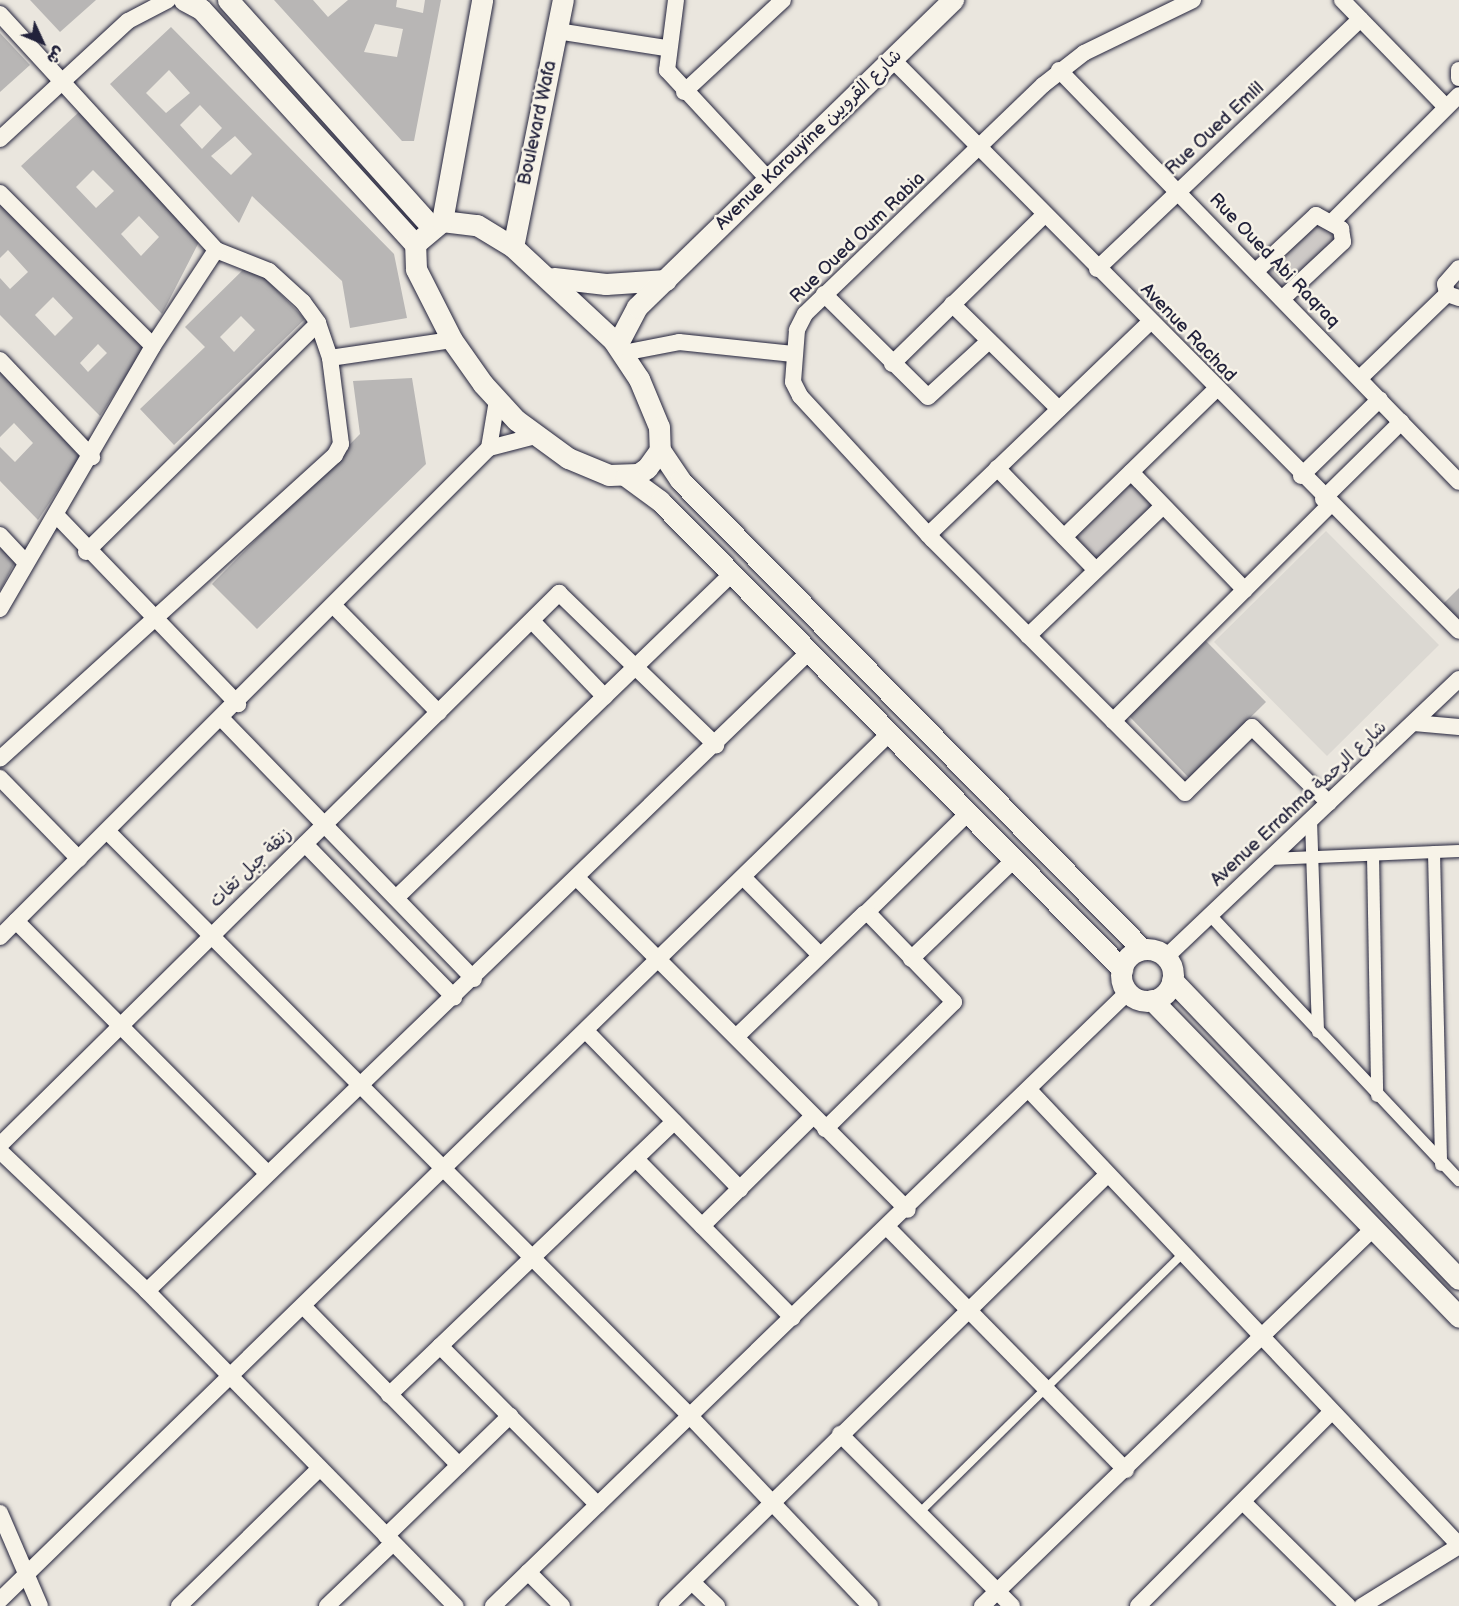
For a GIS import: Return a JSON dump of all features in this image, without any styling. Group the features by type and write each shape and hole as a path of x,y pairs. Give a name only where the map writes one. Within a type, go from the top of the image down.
{"street":[{"path":"0,139 128,21 143,0"},
{"path":"128,21 168,0"},
{"path":"184,0 201,9 414,244 420,278 452,340 497,400 535,436 587,467 626,476 660,501 1122,969 1128,993"},
{"path":"228,0 437,224 477,225 513,247 553,278 620,349 653,408 660,450 680,480 1142,949 1166,957 1172,980 1459,1279"},
{"path":"414,244 437,224 482,0"},
{"name":"Boulevard Wafa","path":"513,247 563,0"},
{"path":"676,0 666,48 667,70 684,92 769,180"},
{"path":"684,92 783,0"},
{"name":"Avenue Karouyine شارع القرويين","path":"620,349 637,307 953,0"},
{"name":"Rue Oued Oum Rabia","path":"1193,0 1059,70 824,294 800,321 793,354 800,396 928,535 1185,793 1252,727 1329,803"},
{"path":"1342,0 1446,107"},
{"path":"0,14 216,250 269,271 318,323 330,358 338,453 153,618 0,759"},
{"name":"Rue Oued Emlil","path":"1097,269 1360,19"},
{"path":"557,31 666,48"},
{"name":"Avenue Rachad","path":"892,59 1301,476 1459,631"},
{"name":"Rue Oued Abi Raqraq","path":"1059,70 1179,190 1401,422 1458,478"},
{"path":"1459,70 1459,78"},
{"path":"1333,221 1459,95"},
{"path":"0,194 153,346"},
{"path":"892,364 1044,214"},
{"path":"1256,271 1316,215 1333,221 1344,234 1342,242 1282,299"},
{"path":"0,609 26,563 58,517 153,346 216,250"},
{"path":"1360,378 1453,296 1445,284 1459,268"},
{"path":"553,278 606,284 666,280"},
{"path":"824,294 892,364 931,397 989,341"},
{"path":"952,304 1059,409"},
{"path":"928,535 1150,322"},
{"path":"86,552 318,323"},
{"path":"330,358 452,340"},
{"path":"620,349 679,342 793,354"},
{"path":"0,360 92,457"},
{"path":"1064,537 1216,390"},
{"path":"1301,476 1380,399"},
{"path":"489,448 497,400"},
{"path":"1113,721 1245,590 1401,422"},
{"path":"0,937 335,607 489,448 535,436"},
{"path":"626,476 647,468 660,450"},
{"path":"997,468 1096,570"},
{"path":"1131,472 1245,590"},
{"path":"1028,636 1163,506"},
{"path":"58,517 86,552 238,704"},
{"path":"0,535 26,563"},
{"path":"396,898 733,573"},
{"name":"زنقة جبل تغات","path":"0,1145 120,1027 209,935 305,844 559,593 636,669"},
{"path":"335,607 439,713"},
{"path":"532,621 605,698"},
{"path":"147,1291 361,1083 578,879 809,652"},
{"path":"636,669 716,745"},
{"name":"Avenue Errahma شارع الرحمة","path":"1166,957 1459,679"},
{"path":"222,719 474,978"},
{"path":"1414,723 1459,727"},
{"path":"0,1600 305,1308 445,1167 890,734"},
{"path":"0,778 79,859"},
{"path":"736,1037 968,814"},
{"path":"1311,820 1318,1032"},
{"path":"108,832 209,935 445,1167 689,1415 870,1606"},
{"path":"305,844 454,997"},
{"path":"1270,859 1459,851"},
{"path":"1434,852 1441,1165"},
{"path":"1373,855 1377,1096"},
{"path":"912,959 1014,860"},
{"path":"744,878 820,955"},
{"path":"578,879 908,1210"},
{"path":"825,1129 954,1002 866,913"},
{"path":"1210,915 1441,1165 1459,1180"},
{"path":"16,921 267,1173"},
{"path":"1122,969 1129,956 1142,949"},
{"path":"1152,1000 1172,980"},
{"path":"1128,993 1152,1000 1459,1317"},
{"path":"493,1606 689,1415 889,1229 1128,993"},
{"path":"586,1031 740,1189"},
{"path":"1029,1090 1459,1546 1362,1606"},
{"path":"702,1226 813,1116"},
{"path":"389,1395 675,1122"},
{"path":"0,1151 147,1291 455,1606"},
{"path":"636,1159 793,1318"},
{"path":"667,1606 840,1434 1108,1174"},
{"path":"889,1229 1126,1470"},
{"path":"982,1606 1126,1470 1373,1229"},
{"path":"305,1308 459,1465"},
{"path":"440,1346 598,1505"},
{"path":"1138,1606 1331,1412"},
{"path":"327,1606 459,1465 510,1416"},
{"path":"840,1434 1012,1606"},
{"path":"179,1606 320,1468"},
{"path":"1243,1502 1348,1606"},
{"path":"0,1514 40,1606"},
{"path":"528,1572 562,1606"},
{"path":"692,1582 717,1606"}],"lane":[{"path":"919,1513 1184,1253"}],"shaded area":[{"path":"1316,215 1344,234 1282,299 1256,271"},
{"path":"1131,472 1163,506 1096,570 1064,537"},
{"path":"1326,531 1439,645 1327,756 1214,642"}],"building":[{"path":"30,0 96,0 60,32"},
{"path":"274,0 313,0 328,17 348,0 397,0 396,7 423,13 425,0 441,0 414,141 402,141","holes":["375,24 403,29 397,57 364,52"]},
{"path":"171,27 394,254 407,318 350,328 342,281 252,196 239,223 110,84","holes":["169,70 190,93 166,113 146,93","200,105 222,128 202,149 180,125","235,136 252,154 231,175 211,156"]},
{"path":"0,33 30,65 0,92"},
{"path":"79,112 199,242 162,314 21,166","holes":["93,170 114,191 96,208 76,187","139,216 159,237 141,256 121,234"]},
{"path":"0,201 145,347 100,416 0,315 0,278 10,289 28,272 8,250 0,258","holes":["53,297 73,318 55,336 35,315","98,344 107,353 88,372 80,363"]},
{"path":"250,263 305,319 174,445 140,409 205,347 185,327","holes":["241,316 255,330 234,352 220,337"]},
{"path":"0,368 80,457 38,520 0,481 0,447 15,462 33,443 14,423 0,437"},
{"path":"412,378 426,464 257,629 212,584 360,434 353,381"},
{"path":"0,538 17,558 0,591"},
{"path":"1459,588 1459,621 1443,604"},
{"path":"1206,641 1266,702 1189,778 1129,716"}]}
